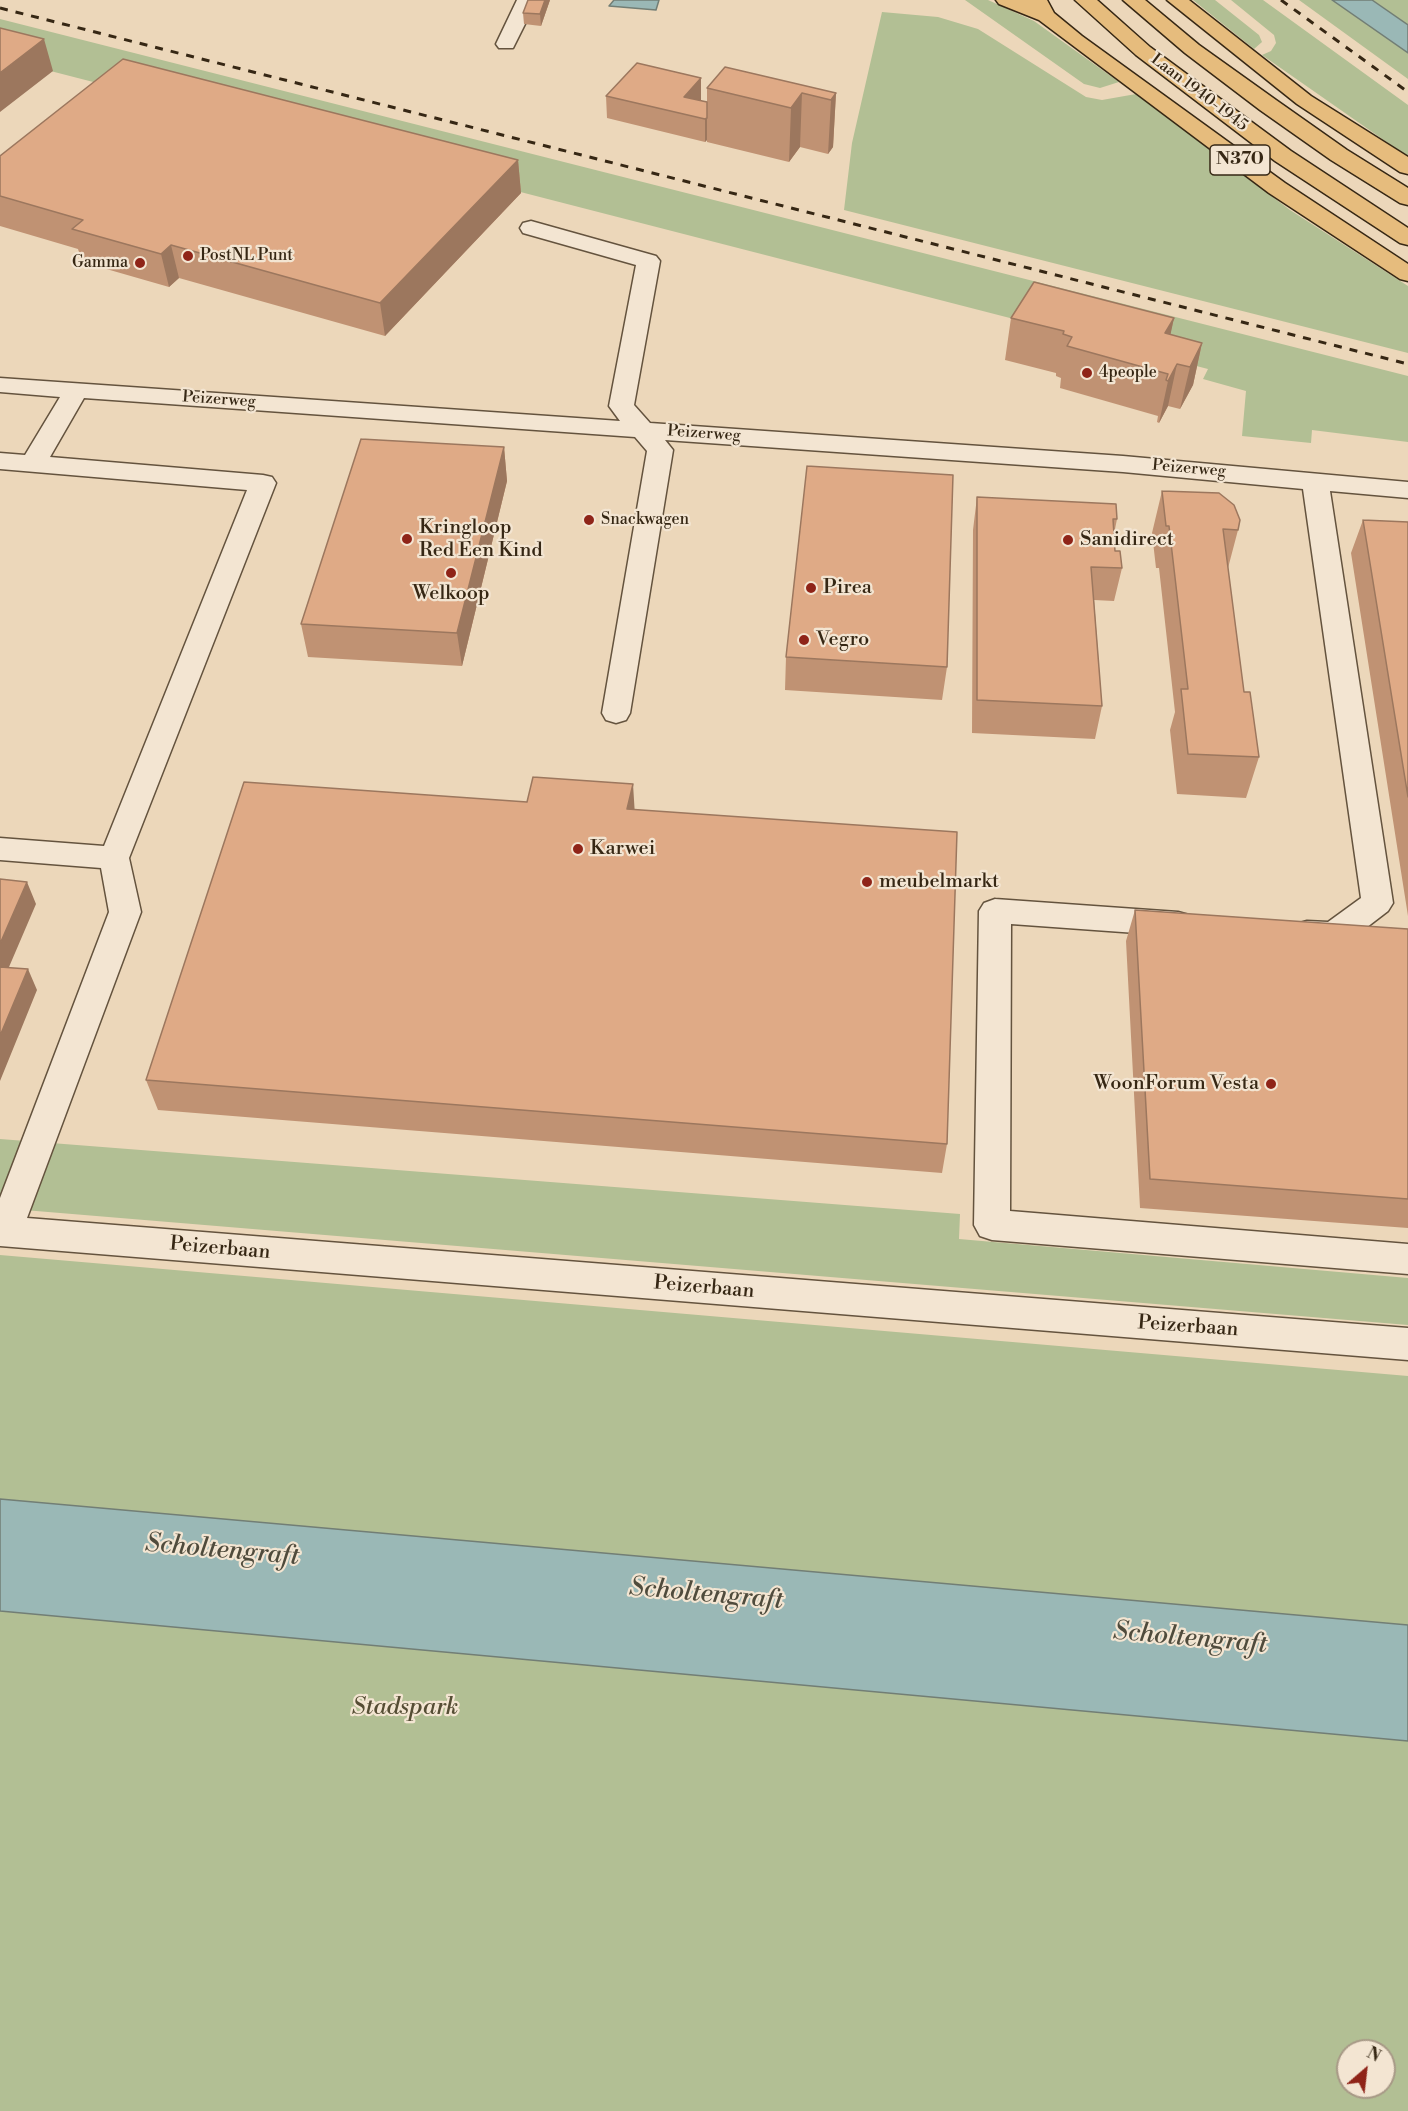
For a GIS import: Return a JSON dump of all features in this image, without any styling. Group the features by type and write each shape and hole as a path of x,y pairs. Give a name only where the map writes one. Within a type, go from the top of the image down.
{"highway":[{"name":"N370","path":"1006,0 1042,8 1075,40 1277,188 1408,273"},
{"name":"Laan 1940-1945","path":"1085,0 1143,51 1209,102 1283,156 1408,238"},
{"name":"Laan 1940-1945","path":"1133,0 1192,49 1259,98 1339,155 1408,198"},
{"path":"1184,6 1304,100 1408,167"}],"street":[{"path":"506,44 527,0"},
{"path":"531,228 648,261 621,406 660,450 616,713"},
{"name":"Peizerweg","path":"0,385 1315,480 1408,490"},
{"path":"33,464 76,390"},
{"path":"0,461 263,483 114,858 124,912 3,1231"},
{"path":"1275,931 1334,935 1377,903 1315,480"},
{"path":"0,849 114,858"},
{"path":"1205,926 995,911 992,1225 1408,1259"},
{"name":"Peizerbaan","path":"3,1231 1408,1344"}],"green space":[{"path":"965,0 988,0 1034,21 1119,82 1100,88 1084,84"},
{"path":"1193,0 1215,0 1259,35 1262,42 1254,49"},
{"path":"1231,0 1263,0 1408,105 1408,157 1262,55 1271,51 1276,43 1274,35"},
{"path":"1299,0 1332,0 1408,53 1408,79"},
{"path":"1372,0 1408,0 1408,25 1377,3"},
{"path":"882,12 938,17 978,29 1086,97 1102,100 1136,94 1290,210 1408,286 1408,353 844,210 852,143"},
{"path":"0,19 1408,376 1408,442 1312,430 1311,443 1242,436 1246,391 1203,379 1208,369 0,58"},
{"path":"0,1139 960,1214 959,1239 1408,1278 1408,1325 0,1208"},
{"name":"Stadspark","path":"0,1255 1408,1376 1408,2111 0,2111"}],"water":[{"path":"614,0 659,0 656,10 609,6"},
{"path":"1332,0 1372,0 1408,25 1408,53"},
{"name":"Scholtengraft","path":"0,1499 1408,1625 1408,1741 0,1611"}],"building":[{"path":"528,0 545,0 540,14 523,13"},
{"path":"0,28 44,39 0,73"},
{"path":"123,59 518,160 380,303 171,245 161,254 72,229 83,220 0,196 0,156"},
{"path":"637,63 701,78 684,97 707,102 707,118 606,96"},
{"path":"725,67 836,93 831,100 802,93 791,108 707,88"},
{"path":"1034,282 1174,318 1165,333 1202,343 1190,367 1177,364 1168,381 1166,380 1168,374 1067,346 1072,337 1063,334 1064,331 1011,318"},
{"path":"361,439 504,447 457,633 301,624"},
{"path":"807,466 953,475 947,667 786,657"},
{"path":"1162,491 1219,493 1234,505 1240,520 1238,530 1223,529 1244,692 1250,692 1259,757 1188,754 1181,689 1188,689 1169,526 1166,526"},
{"path":"977,497 1116,504 1117,519 1113,519 1115,551 1120,551 1122,568 1091,567 1102,706 977,700"},
{"path":"1363,520 1408,522 1408,797"},
{"path":"533,777 633,784 627,809 957,832 947,1144 146,1080 244,782 527,802"},
{"path":"0,879 27,882 0,944"},
{"name":"WoonForum Vesta","path":"1135,910 1408,929 1408,1199 1150,1179"},
{"path":"0,967 28,969 0,1036"}],"railway":[{"path":"1281,0 1408,92"},
{"path":"0,8 1408,364"}],"place":[{"name":"PostNL Punt","path":"188,256"},
{"name":"Gamma","path":"140,263"},
{"name":"4people","path":"1087,373"},
{"name":"Snackwagen","path":"589,520"},
{"name":"Kringloop Red Een Kind","path":"407,539"},
{"name":"Sanidirect","path":"1068,540"},
{"name":"Welkoop","path":"451,573"},
{"name":"Pirea","path":"811,588"},
{"name":"Vegro","path":"804,640"},
{"name":"Karwei","path":"578,849"},
{"name":"meubelmarkt","path":"867,882"},
{"name":"WoonForum Vesta","path":"1271,1084"}]}
